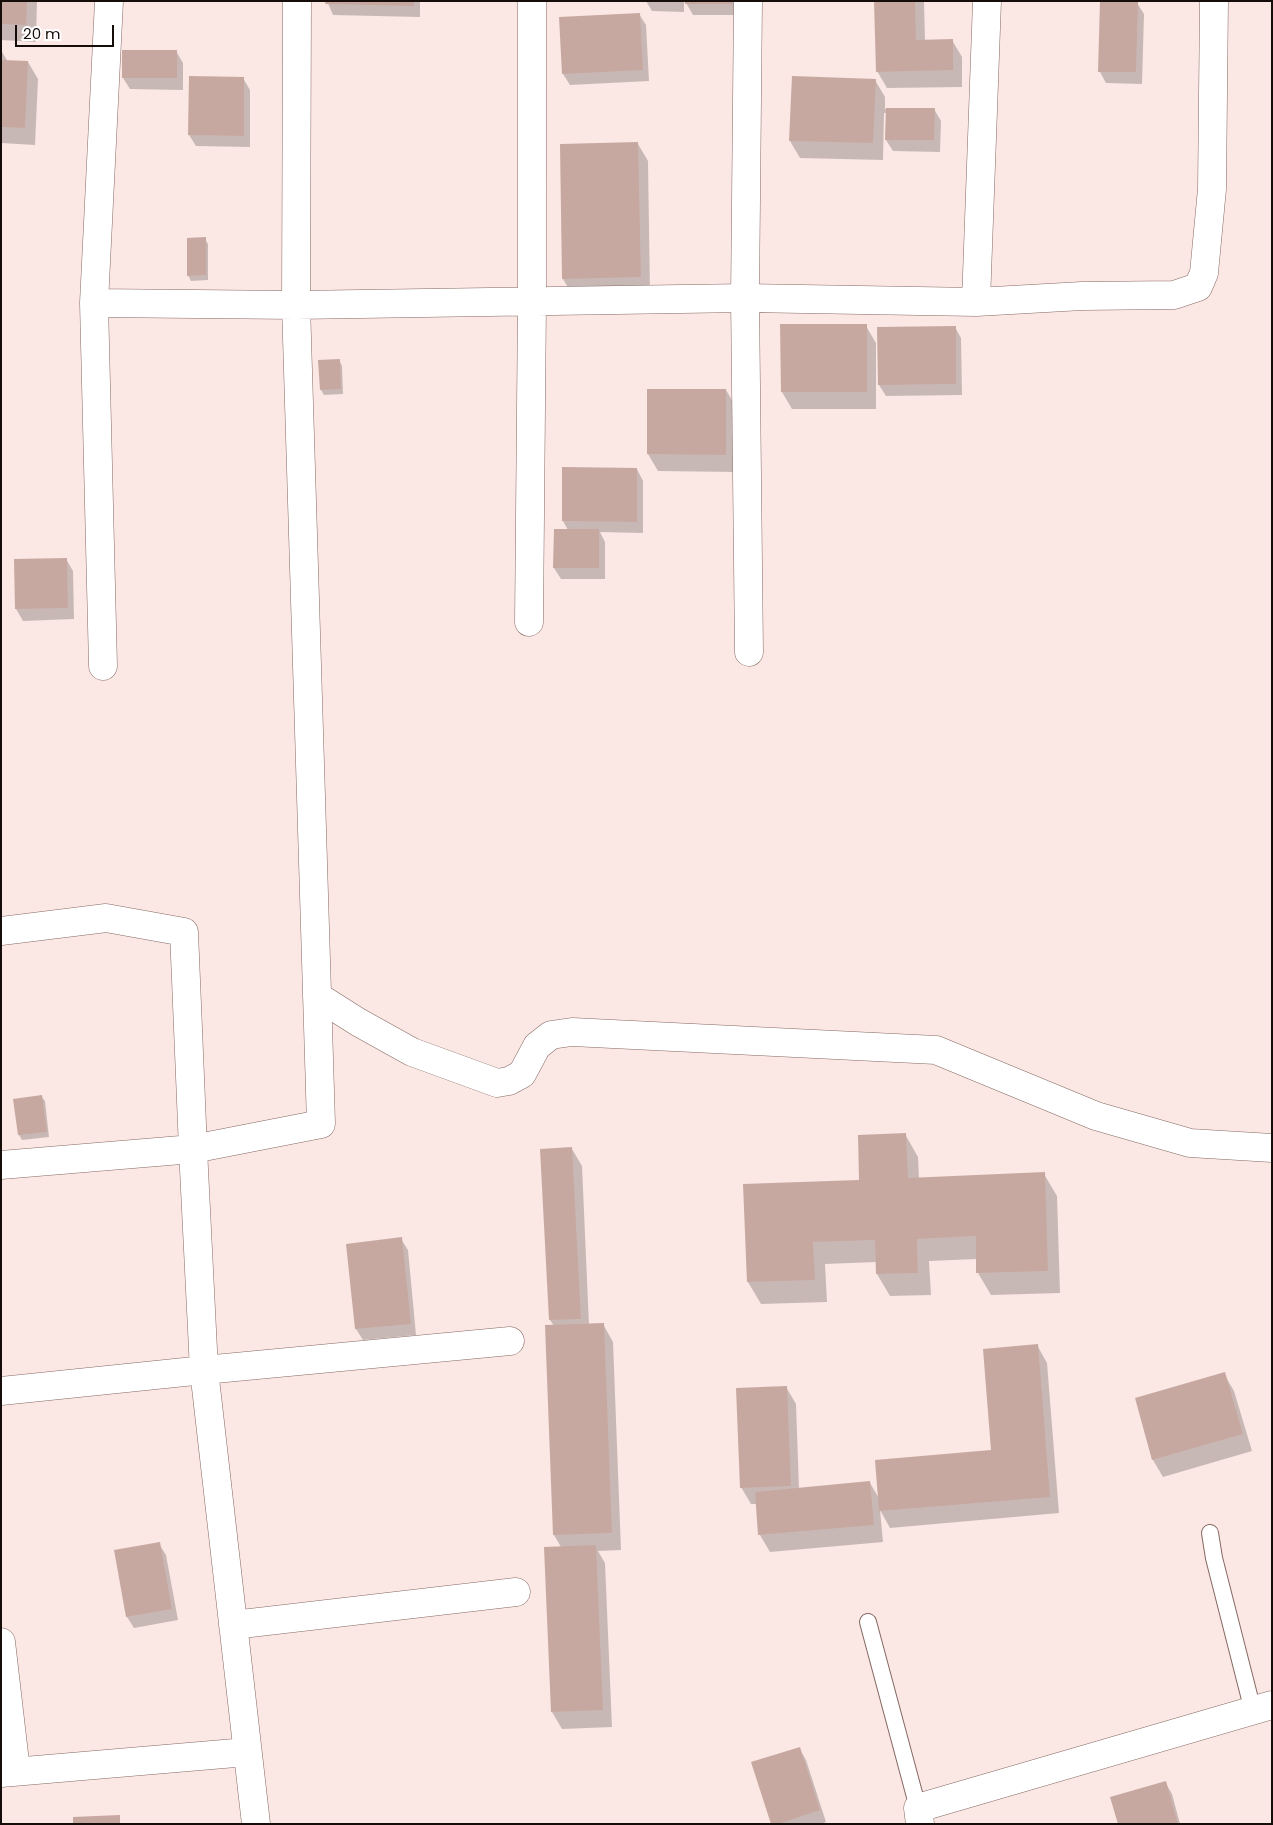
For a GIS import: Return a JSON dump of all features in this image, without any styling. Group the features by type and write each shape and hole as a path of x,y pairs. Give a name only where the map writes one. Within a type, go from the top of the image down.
{"street":[{"path":"102,666 94,303 109,1"},
{"path":"1,1165 193,1149 321,1124 296,305 297,1"},
{"path":"529,622 532,1"},
{"path":"748,1 745,298 749,652"},
{"path":"976,302 987,1"},
{"path":"94,303 296,305 745,298 976,302 1082,296 1174,295 1198,287 1204,273 1212,189 1214,1"},
{"path":"1,931 106,918 184,932 204,1370 256,1824"},
{"path":"317,996 358,1022 412,1052 497,1083 522,1074 537,1046 551,1036 572,1032 936,1050 1096,1116 1190,1143 1272,1148"},
{"path":"1,1391 510,1340"},
{"path":"233,1625 516,1592"},
{"path":"1,1642 8,1772 247,1752"},
{"path":"919,1816 1262,1708"}],"lane":[{"path":"1210,1533 1214,1558 1262,1708"},
{"path":"868,1622 919,1816"}],"building":[{"path":"1,1 27,1 26,25 1,24"},
{"path":"326,1 414,1 414,6 325,4"},
{"path":"685,1 732,1 732,4 685,4"},
{"path":"874,1 915,1 916,40 953,39 953,70 876,72"},
{"path":"1100,1 1138,2 1136,72 1098,72"},
{"path":"640,13 643,70 562,74 559,17"},
{"path":"122,50 177,50 177,78 122,78"},
{"path":"1,60 28,61 25,128 1,127"},
{"path":"189,76 244,77 244,136 188,135"},
{"path":"792,76 876,79 873,143 789,141"},
{"path":"886,108 935,108 934,140 885,140"},
{"path":"638,142 641,277 562,279 560,144"},
{"path":"206,237 206,275 187,276 187,238"},
{"path":"780,324 867,324 867,392 781,392"},
{"path":"956,326 956,384 878,385 877,327"},
{"path":"340,359 341,389 320,390 318,360"},
{"path":"647,389 726,389 726,455 647,454"},
{"path":"562,467 637,468 637,522 562,521"},
{"path":"554,529 599,529 599,568 553,568"},
{"path":"67,558 68,608 15,609 14,559"},
{"path":"42,1095 47,1132 18,1135 13,1099"},
{"path":"906,1133 908,1178 1045,1172 1048,1271 976,1273 976,1236 917,1239 918,1273 876,1274 875,1240 813,1242 815,1280 747,1282 743,1184 859,1180 858,1135"},
{"path":"572,1147 581,1319 549,1320 540,1149"},
{"path":"402,1237 411,1324 355,1329 346,1244"},
{"path":"604,1323 612,1533 553,1535 545,1325"},
{"path":"1038,1344 1050,1497 879,1511 875,1460 991,1450 983,1349"},
{"path":"1225,1372 1243,1434 1152,1460 1135,1398"},
{"path":"787,1386 791,1486 740,1488 736,1388"},
{"path":"870,1481 874,1525 758,1535 755,1492"},
{"path":"160,1542 172,1609 126,1617 114,1550"},
{"path":"596,1545 603,1710 551,1712 544,1547"},
{"path":"800,1747 820,1810 778,1824 771,1824 751,1762"},
{"path":"1166,1781 1178,1824 1118,1824 1110,1797"},
{"path":"120,1815 120,1824 73,1824 73,1817"}]}
